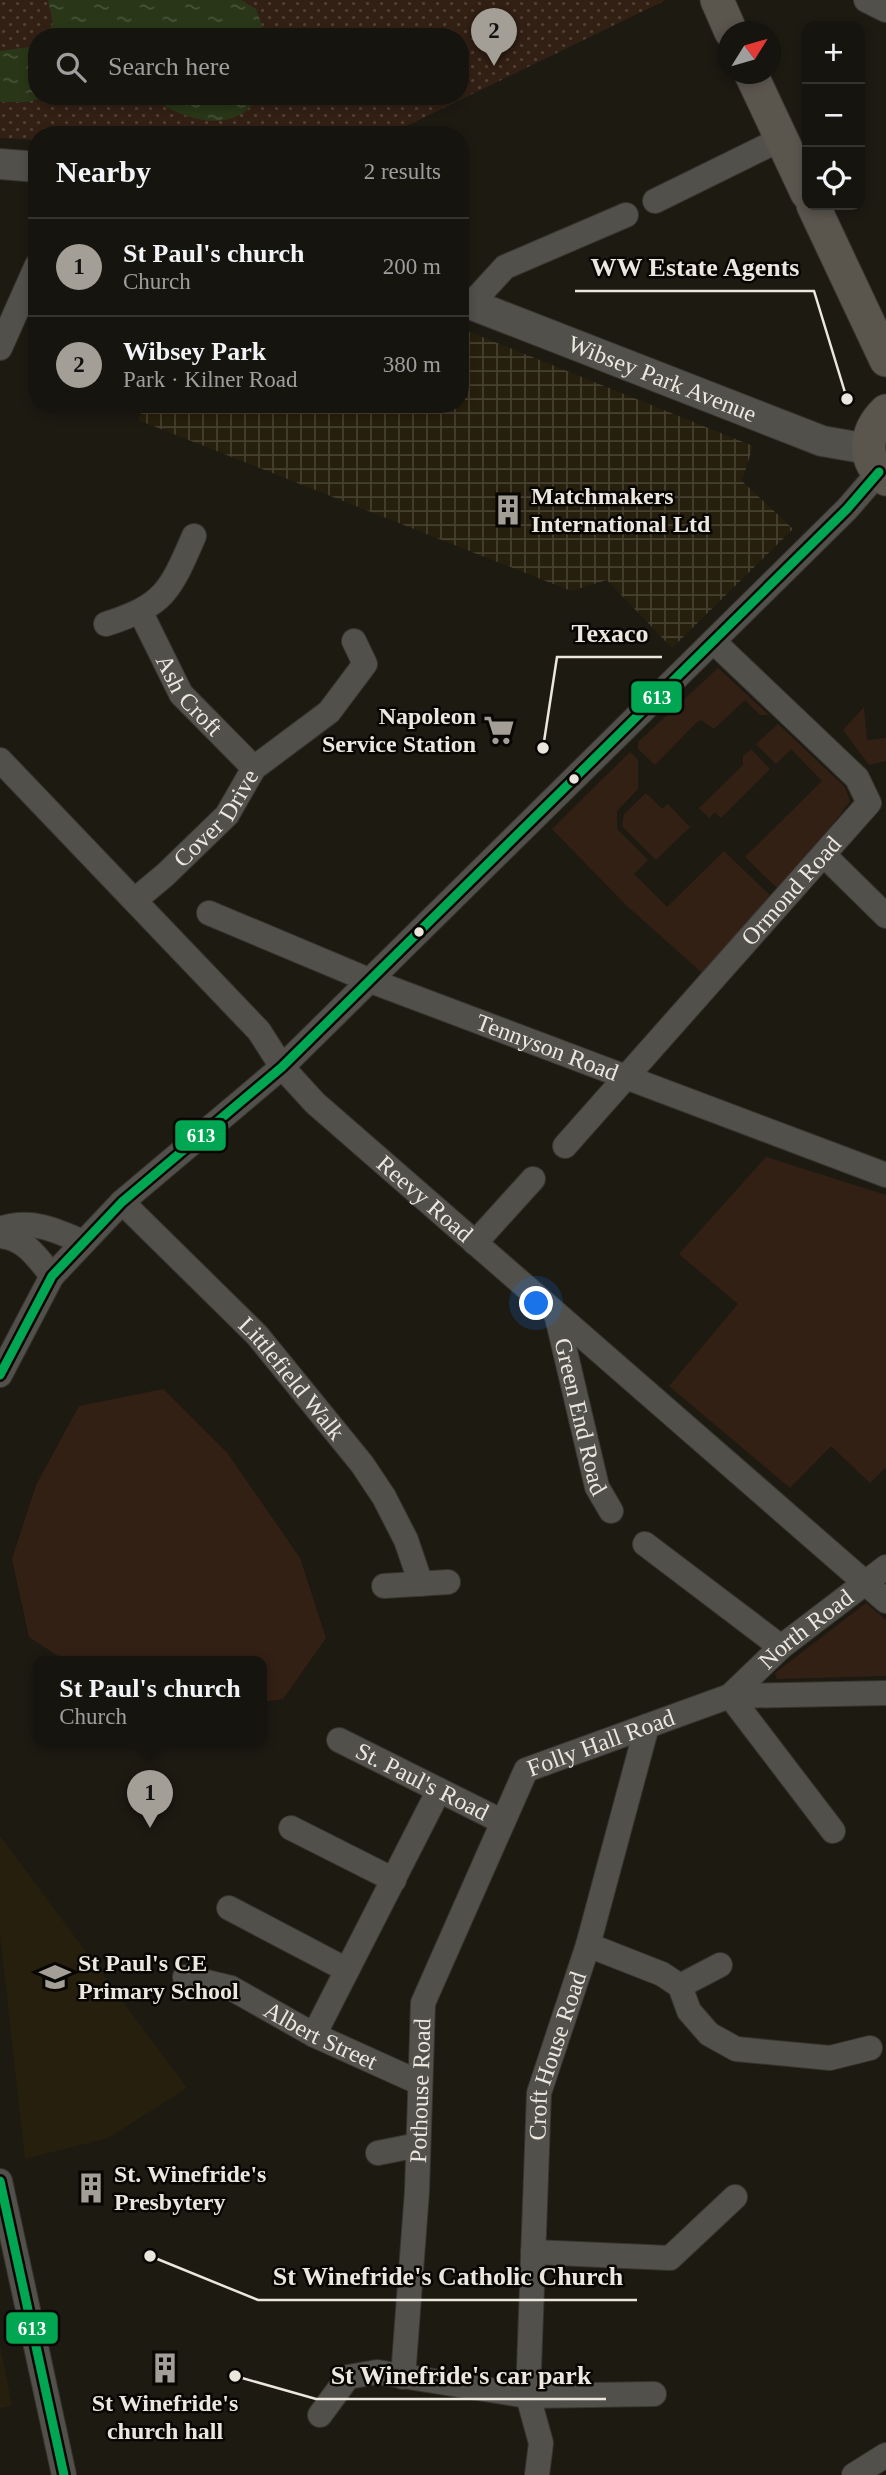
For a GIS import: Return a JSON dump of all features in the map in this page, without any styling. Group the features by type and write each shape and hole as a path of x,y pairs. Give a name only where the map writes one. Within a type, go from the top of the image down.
{"main road":[{"path":"717,0 726,21"},
{"path":"756,84 802,183"},
{"path":"815,210 886,360"},
{"path":"877,466 869,434 886,411"}],"street":[{"path":"866,0 886,10"},
{"path":"655,201 781,139"},
{"path":"0,164 28,166"},
{"path":"469,299 505,267 626,215"},
{"path":"0,348 28,285"},
{"name":"Wibsey Park Avenue","path":"469,303 821,441 877,466"},
{"path":"0,1376 52,1276 83,1242 122,1202 282,1067 372,981 847,509 877,466"},
{"path":"106,624 141,613 160,600 177,576 194,536"},
{"name":"Ash Croft","path":"141,613 181,694 254,768"},
{"name":"Cover Drive","path":"135,900 226,815 254,768 329,712 365,664 354,641"},
{"name":"Ormond Road","path":"565,1146 869,803 857,778 714,642"},
{"name":"Reevy Road","path":"0,760 259,1031 282,1067 316,1103 557,1317 886,1601"},
{"path":"824,855 886,916"},
{"name":"Tennyson Road","path":"209,913 372,981 886,1175"},
{"path":"475,1243 533,1179"},
{"name":"Littlefield Walk","path":"122,1202 257,1335 362,1464 384,1497 405,1540 421,1584"},
{"path":"0,1229 34,1224 54,1229 83,1242"},
{"path":"0,1236 13,1237 29,1247 52,1276"},
{"name":"Green End Road","path":"557,1317 597,1487 611,1511"},
{"path":"645,1544 782,1647"},
{"name":"North Road","path":"730,1696 782,1647 886,1567"},
{"path":"384,1586 449,1582"},
{"name":"Folly Hall Road","path":"503,1822 526,1770 730,1696 886,1693"},
{"path":"730,1696 833,1831"},
{"name":"Croft House Road","path":"537,2475 541,2443 528,2396 539,2093 587,1945 647,1726"},
{"name":"St. Paul's Road","path":"339,1740 503,1822"},
{"path":"314,2035 439,1790"},
{"name":"Pothouse Road","path":"404,2377 418,2145 418,2082 423,2003 503,1822"},
{"path":"291,1828 394,1880"},
{"path":"229,1909 347,1970"},
{"path":"587,1945 662,1974 680,1986 689,2011 709,2034 736,2049 830,2058 870,2049"},
{"path":"680,1986 720,1965"},
{"name":"Albert Street","path":"185,1977 231,1987 314,2035 418,2082"},
{"path":"378,2153 418,2145"},
{"path":"0,2181 64,2475"},
{"path":"533,2252 670,2258 735,2197"},
{"path":"320,2416 348,2377 377,2372 528,2396 654,2394"},
{"path":"854,2475 886,2455"}],"shaded area":[{"path":"0,0 666,0 469,96 469,28 28,28 28,105 450,105 407,126 28,126 28,140 0,138"},
{"path":"469,332 753,446 742,481 793,529 672,648 607,580 571,591 138,420 141,413 469,413"},
{"path":"718,668 769,715 760,715 745,700 714,729 701,720 697,722 655,765 638,749 638,742"},
{"path":"864,707 867,740 886,738 886,761 869,765 843,730"},
{"path":"778,724 845,787 850,801 782,893 745,857 822,781 791,749 776,764 756,744"},
{"path":"751,749 770,769 721,818 715,812 709,818 699,808 743,765 743,756"},
{"path":"630,752 638,760 638,789 617,811 617,829 648,860 634,874 667,907 724,851 775,900 708,978 627,906 552,829"},
{"path":"646,793 662,809 668,804 690,827 656,860 622,826 624,814"},
{"path":"766,1157 886,1195 886,1467 870,1483 831,1446 790,1488 669,1386 738,1304 679,1254"},
{"path":"163,1389 228,1454 300,1558 326,1638 283,1699 267,1701 267,1656 58,1656 29,1637 12,1559 36,1485 79,1406"},
{"path":"866,1603 886,1620 886,1676 777,1679 775,1673"},
{"name":"St Paul's CE Primary School","path":"0,1836 187,2088 108,2138 25,2159 0,1933"},
{"path":"0,2345 12,2406 0,2408"}],"water":[{"path":"48,0 241,0 256,9 263,28 50,28 53,23"},
{"path":"28,47 28,102 0,102 0,51"},
{"path":"164,105 252,105 237,116 223,120 192,118"}],"transit line":[{"name":"613","path":"0,1375 52,1276 122,1202 282,1067 847,509 879,472"},
{"name":"613","path":"0,2181 64,2475"}],"place":[{"name":"Wibsey Park","path":"494,66"},
{"name":"WW Estate Agents","path":"847,399"},
{"name":"Matchmakers International Ltd","path":"508,510"},
{"name":"Napoleon Service Station","path":"499,730"},
{"name":"Texaco","path":"543,748"},
{"name":"St Paul's church","path":"150,1828"},
{"name":"St Paul's CE Primary School","path":"55,1977"},
{"name":"St. Winefride's Presbytery","path":"91,2188"},
{"name":"St Winefride's Catholic Church","path":"150,2256"},
{"name":"St Winefride's church hall","path":"165,2368"},
{"name":"St Winefride's car park","path":"235,2376"}]}
